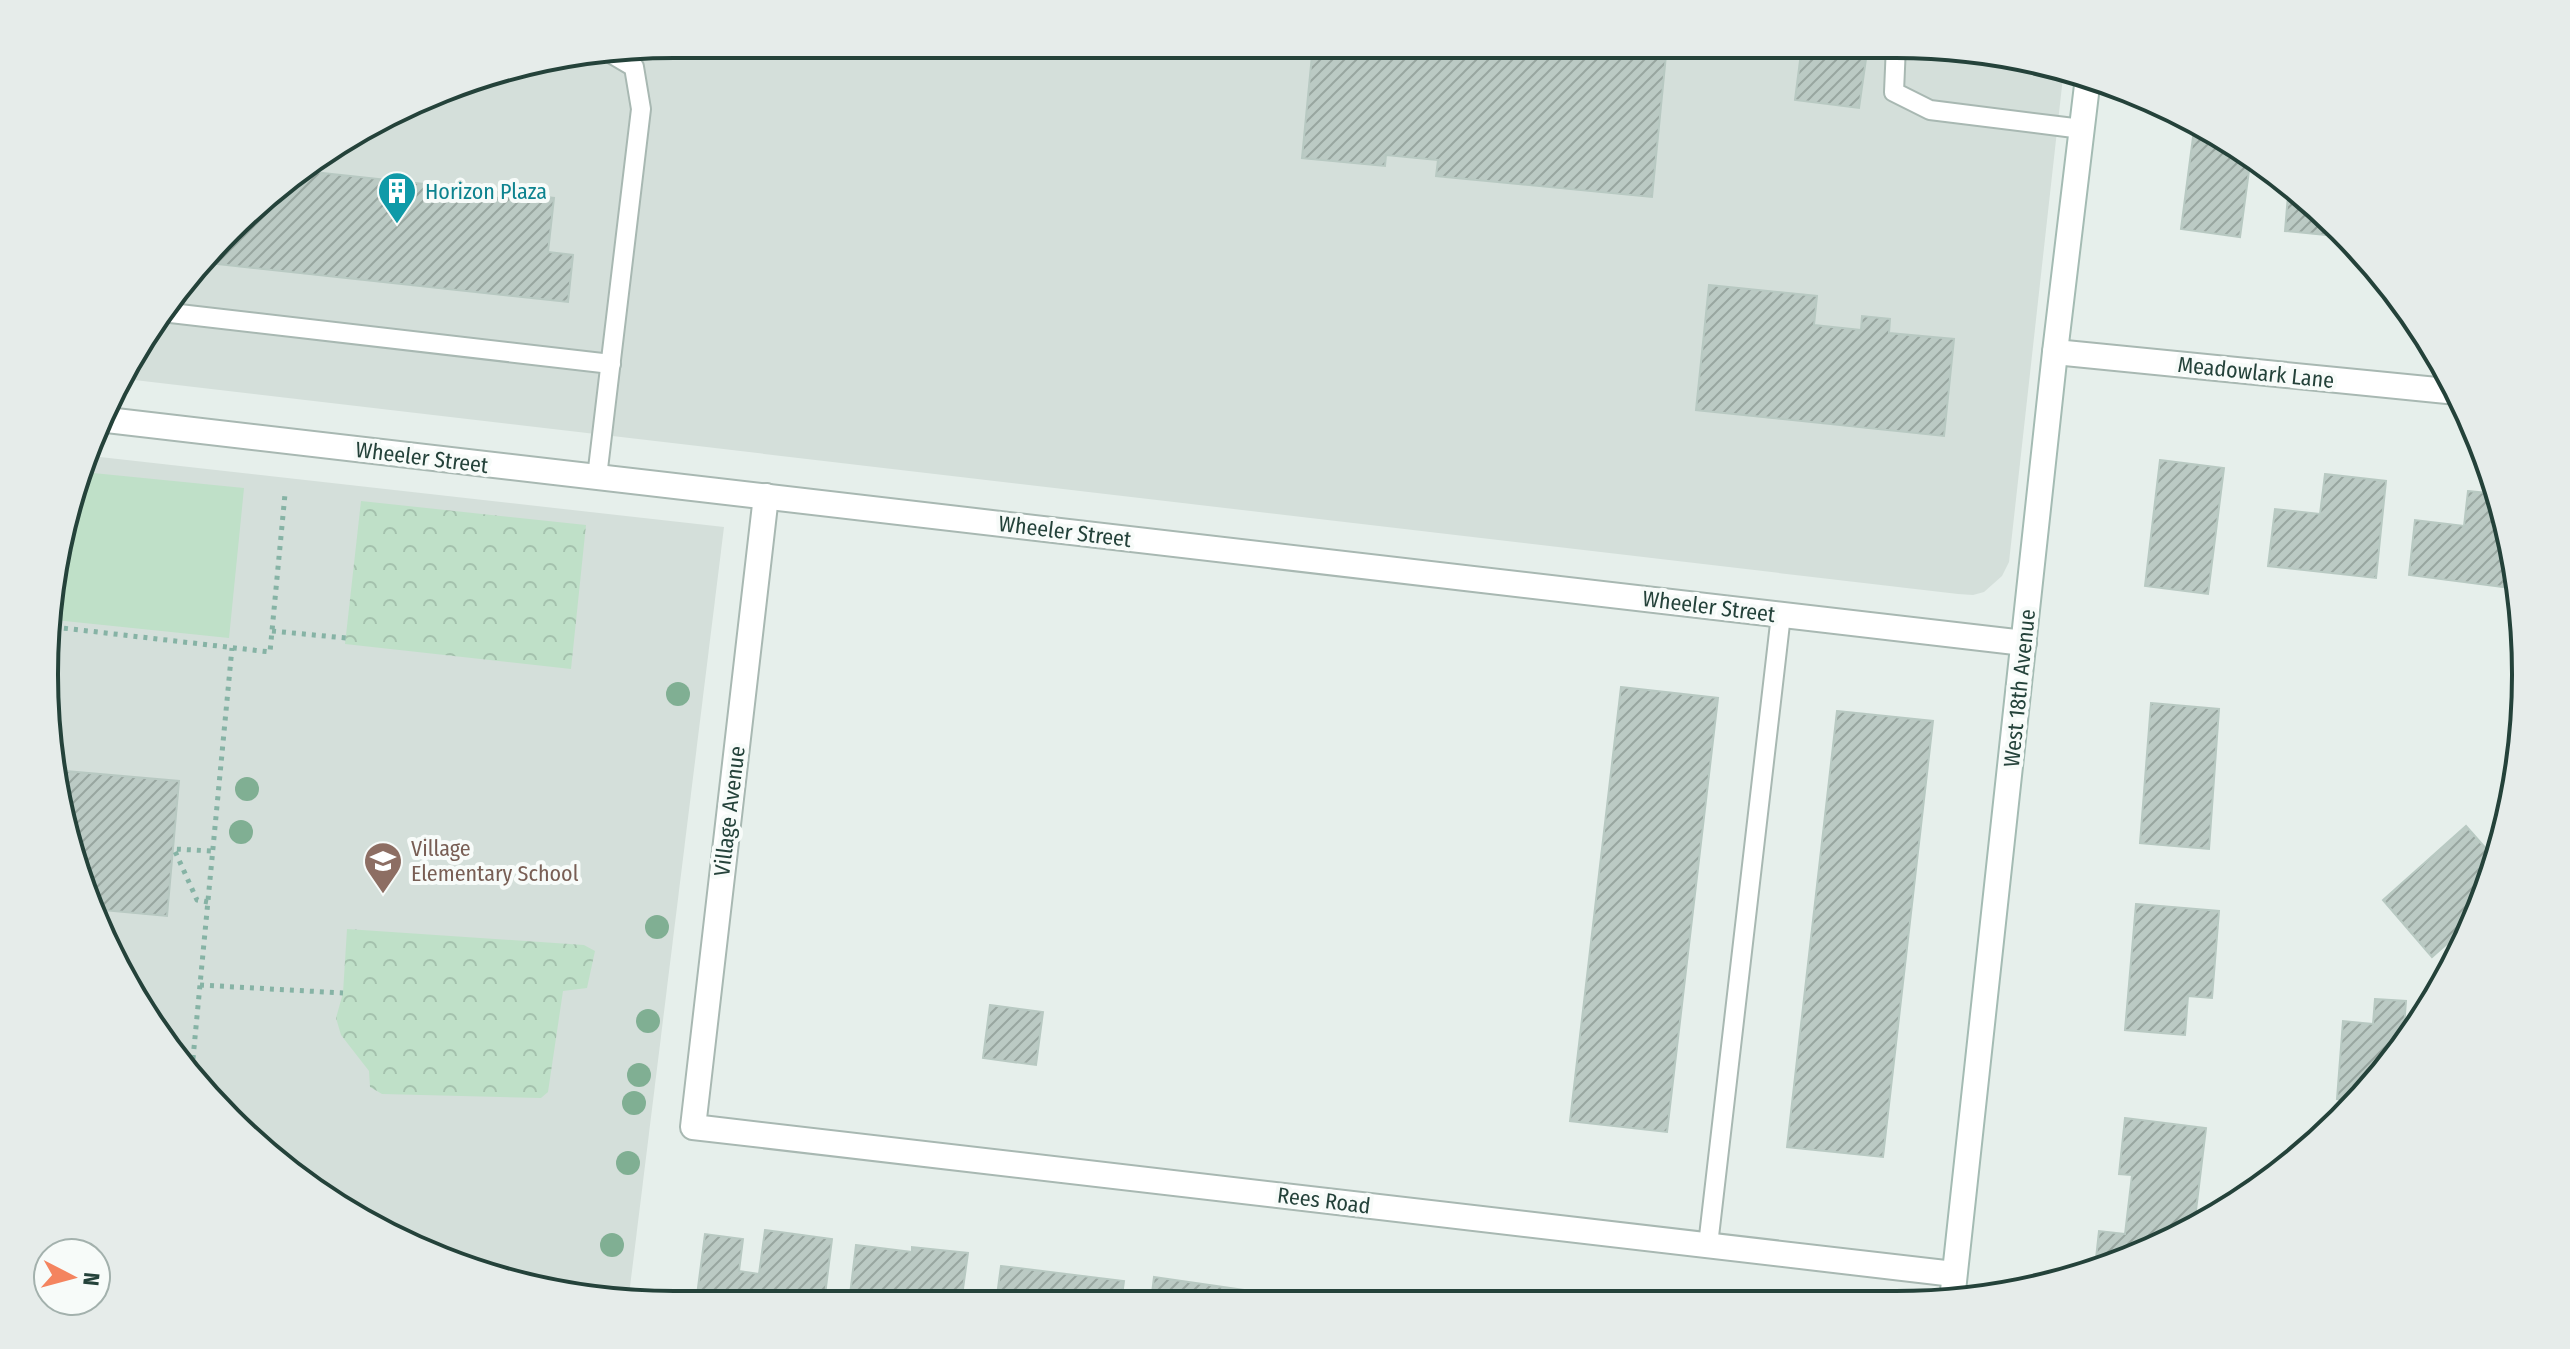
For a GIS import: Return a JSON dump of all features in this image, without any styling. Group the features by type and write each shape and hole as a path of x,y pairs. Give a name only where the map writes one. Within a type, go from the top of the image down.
{"street":[{"name":"West 18th Avenue","path":"1953,1288 2087,89"},
{"name":"Meadowlark Lane","path":"2055,352 2442,391"},
{"name":"Wheeler Street","path":"113,421 2024,643"},
{"name":"Village Avenue","path":"693,1127 766,496"},
{"name":"Rees Road","path":"693,1127 1954,1274"}],"lane":[{"path":"1895,58 1894,92 1930,110 2082,129"},
{"path":"597,477 641,109 634,67 622,60"},
{"path":"175,313 611,364"},
{"path":"1708,1245 1781,615"}],"path":[{"path":"60,628 270,652 285,494"},
{"path":"272,631 346,638"},
{"path":"193,1059 232,648"},
{"path":"208,902 197,900 174,849 213,851"},
{"path":"200,985 343,993"}],"shaded area":[{"path":"674,58 1896,58 1976,63 2063,81 2009,562 2002,576 1984,592 1958,594 134,380 162,332 211,268 268,211 332,162 402,122 476,91 515,79 594,63"},
{"name":"Village Elementary School","path":"98,457 724,527 630,1290 554,1279 476,1258 439,1244 366,1208 299,1164 268,1138 185,1050 141,983 122,947 105,910 79,834 63,755 59,715 59,634 63,594 79,515 91,476"}],"green space":[{"path":"92,473 244,488 229,638 60,621 70,554"},
{"path":"361,501 586,525 571,669 345,644"},
{"path":"347,929 584,945 595,951 587,988 563,991 548,1092 541,1098 382,1094 370,1087 369,1071 341,1035 336,1018 343,993"}],"building":[{"path":"1312,58 1666,58 1652,197 1436,176 1438,160 1386,155 1385,166 1302,158"},
{"path":"1800,58 1866,58 1859,108 1795,100"},
{"path":"2193,135 2249,170 2240,237 2181,229"},
{"name":"Horizon Plaza","path":"317,172 554,198 548,252 573,255 568,302 215,264 268,211"},
{"path":"2288,199 2327,235 2285,231"},
{"path":"1709,285 1817,296 1814,325 1861,330 1862,316 1890,319 1889,333 1954,339 1944,436 1696,410"},
{"path":"2160,460 2224,468 2208,594 2145,586"},
{"path":"2325,474 2386,481 2376,578 2268,566 2275,509 2320,514"},
{"path":"2468,491 2484,493 2506,587 2409,575 2415,520 2464,526"},
{"path":"1621,687 1718,698 1667,1132 1570,1121"},
{"path":"2151,703 2219,709 2209,849 2140,843"},
{"path":"1837,711 1933,721 1883,1157 1787,1147"},
{"path":"66,771 179,781 167,916 105,910 79,834"},
{"path":"2466,826 2486,849 2451,940 2432,957 2383,900"},
{"path":"2136,904 2219,911 2212,998 2188,996 2185,1035 2125,1030"},
{"path":"2375,999 2406,1001 2404,1022 2385,1050 2341,1099 2337,1099 2343,1021 2373,1024"},
{"path":"990,1005 1043,1012 1036,1065 983,1058"},
{"path":"2125,1118 2206,1128 2196,1212 2096,1257 2099,1231 2125,1234 2132,1175 2119,1174"},
{"path":"765,1230 832,1239 826,1291 698,1291 705,1234 743,1239 739,1271 759,1274"},
{"path":"856,1245 912,1252 912,1247 968,1253 963,1291 850,1291"},
{"path":"1001,1266 1124,1281 1123,1291 998,1291"},
{"path":"1154,1277 1250,1291 1152,1291"}],"place":[{"name":"Horizon Plaza","path":"397,225"},
{"name":"Village Elementary School","path":"383,895"}]}
